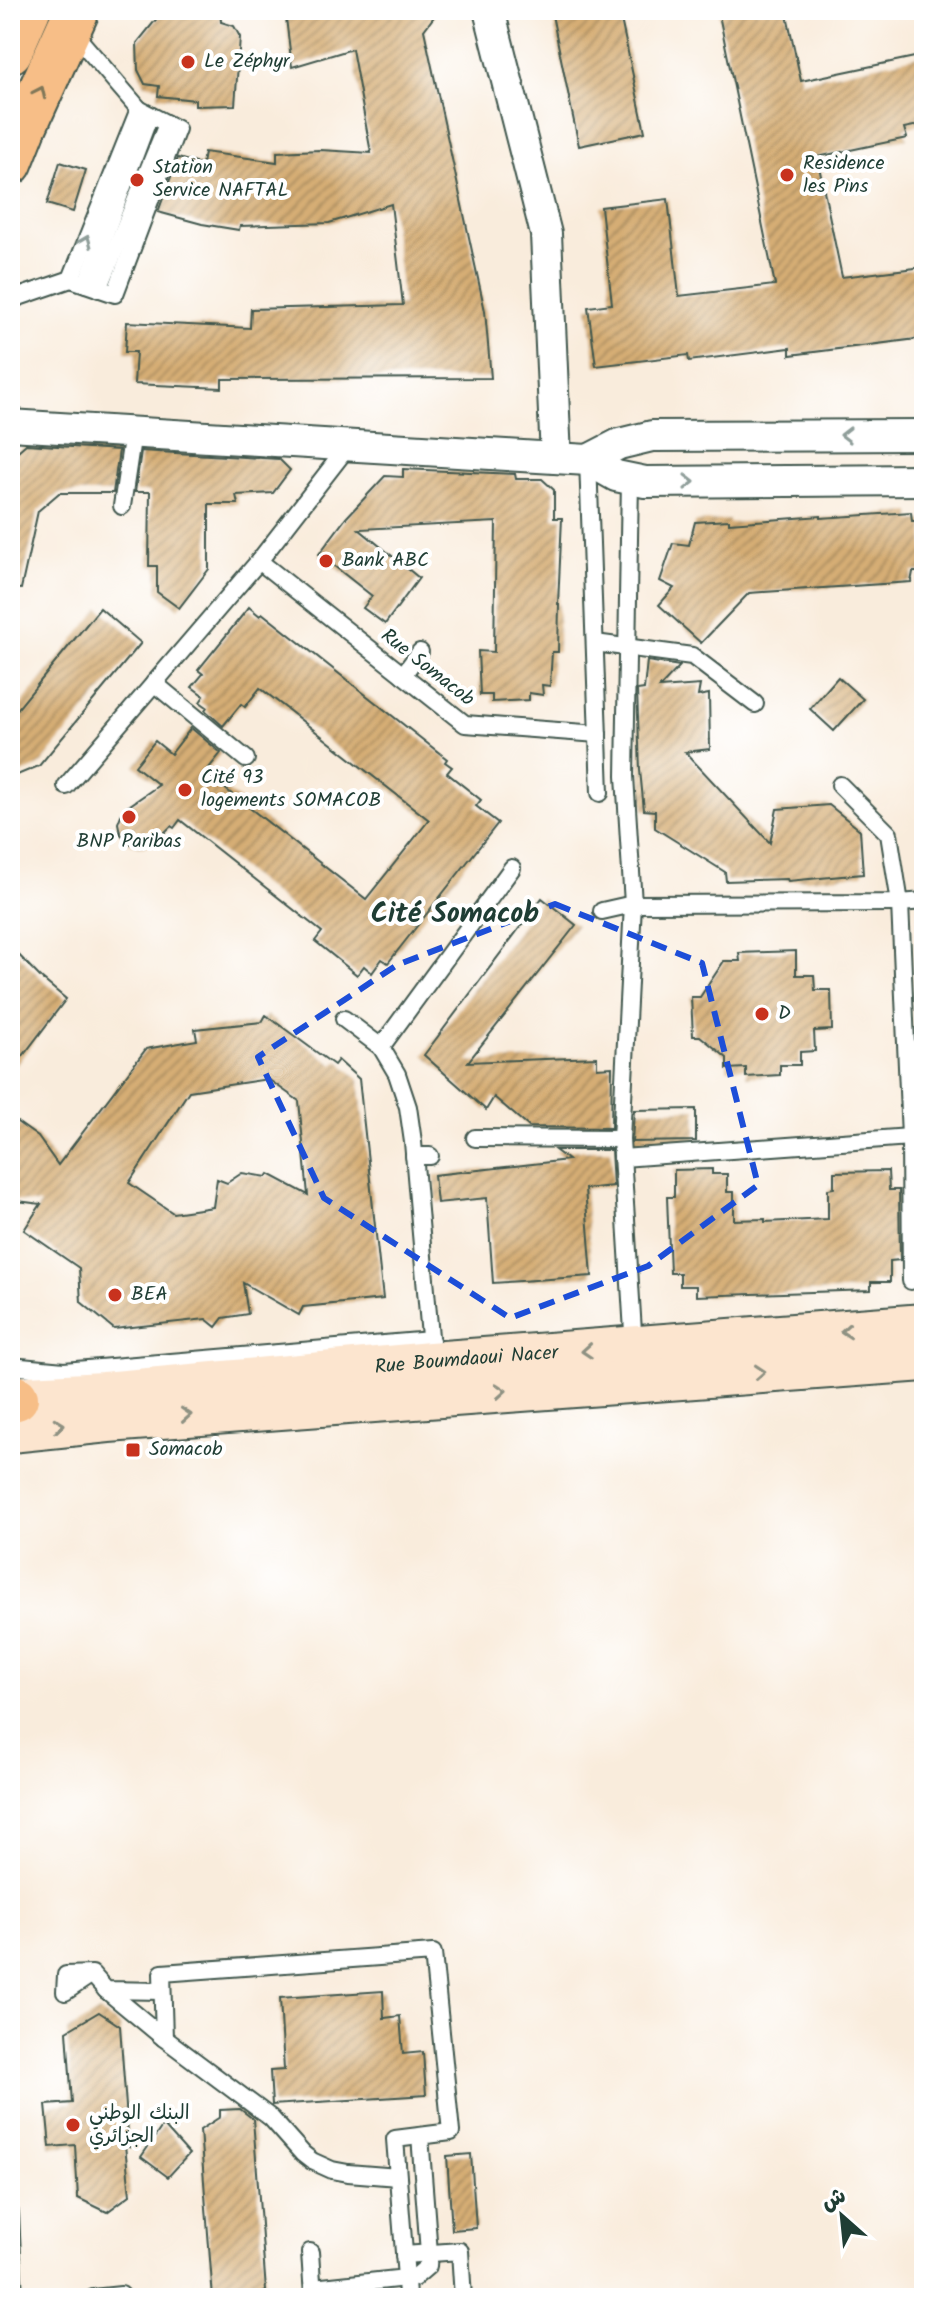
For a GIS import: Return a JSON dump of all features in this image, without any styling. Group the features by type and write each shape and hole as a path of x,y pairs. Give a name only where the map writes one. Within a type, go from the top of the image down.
{"main road":[{"path":"10,51 28,10"},
{"path":"10,163 74,19"}],"street":[{"path":"489,10 546,234 556,458"},
{"path":"10,425 588,460 616,476 645,482 924,480"},
{"path":"588,460 619,444 652,436 924,435"},
{"name":"Rue Boumdaoui Nacer","path":"635,1364 924,1325"},
{"name":"Rue Boumdaoui Nacer","path":"11,1398 432,1366 924,1360"}],"lane":[{"path":"74,19 144,112 167,124 85,284"},
{"path":"85,284 144,112"},
{"path":"10,300 85,284"},
{"path":"122,506 133,432"},
{"path":"66,786 259,561 349,445"},
{"path":"588,460 600,793"},
{"path":"630,480 625,776 633,904 621,1139 635,1364"},
{"name":"Rue Somacob","path":"259,561 465,724 598,734"},
{"path":"595,643 692,656 755,704"},
{"path":"403,675 420,652"},
{"path":"154,683 246,759"},
{"path":"840,785 889,834 900,903 910,1137 911,1281"},
{"path":"381,1047 512,868"},
{"path":"602,911 633,904 924,901"},
{"path":"344,1019 381,1047 397,1074 422,1156 432,1366"},
{"path":"405,1095 414,1106 426,1113"},
{"path":"622,1158 910,1137"},
{"path":"475,1138 621,1139"},
{"path":"164,2038 162,1973 433,1953 451,2132 395,2139 407,2298"},
{"path":"92,1974 106,1990 164,2038 271,2118 312,2161 348,2173 398,2177"},
{"path":"106,1990 162,1991"},
{"path":"310,2252 313,2293 414,2278 428,2266 420,2136"},
{"path":"10,2213 14,2298"},
{"path":"404,2255 460,2251 463,2298"},
{"path":"93,2298 121,2295 122,2298"}],"highlighted area":[{"path":"555,904 702,963 758,1185 648,1266 510,1318 324,1198 258,1057 397,965"}],"building":[{"name":"Le Zéphyr","path":"197,10 220,10 221,22 234,26 240,37 235,105 195,106 195,100 158,96 159,86 145,84 138,70 137,43 162,12 196,14"},
{"path":"285,10 439,10 424,30 485,311 491,378 222,379 222,388 134,384 136,352 125,352 127,322 250,328 251,309 403,305 391,204 329,223 240,226 239,230 158,212 178,158 202,165 204,152 277,162 277,152 320,150 371,153 352,49 292,67"},
{"path":"551,10 619,10 645,132 579,146"},
{"name":"Residence les Pins","path":"718,10 786,10 801,81 924,55 924,124 904,128 907,138 817,157 842,277 924,267 924,338 790,355 790,348 689,361 688,355 596,366 588,307 612,304 601,207 668,199 679,296 775,285"},
{"path":"60,162 86,170 73,212 47,204"},
{"path":"26,444 119,450 113,493 59,493 38,511 21,589 10,588 10,458"},
{"path":"141,451 279,459 290,470 273,493 236,495 238,504 209,504 209,569 179,608 157,592 157,566 149,566 150,492 135,492"},
{"path":"403,469 515,474 516,479 542,479 554,490 554,518 562,518 558,652 552,652 550,686 542,685 543,695 529,693 529,700 492,702 492,695 480,695 478,651 494,652 496,522 359,529 419,578 385,624 363,608 372,596 319,554 346,518 385,476 403,477"},
{"path":"911,512 912,521 924,521 924,572 913,572 911,582 749,593 701,643 659,605 674,588 660,581 673,543 689,545 695,522 729,520 729,523"},
{"name":"Cité 93 logements SOMACOB","path":"249,607 260,616 262,613 447,759 445,762 452,767 447,773 481,800 476,806 498,823 388,963 382,959 372,973 364,966 357,975 315,941 322,932 180,820 174,828 171,826 156,841 143,847 129,843 120,833 118,823 123,810 159,785 135,766 155,741 171,754 191,728 221,753 205,773 366,899 429,820 260,688 245,707 241,704 223,726 205,710 207,707 200,702 204,696 192,687 203,674 198,670"},
{"path":"100,608 141,643 39,766 10,778 10,718"},
{"path":"647,661 680,666 659,688 700,685 698,696 709,694 710,749 685,752 770,843 777,809 829,805 860,830 863,874 788,881 726,881 725,872 655,828 655,811 644,810 640,770 637,690 644,689"},
{"path":"838,677 863,699 834,731 810,709"},
{"path":"542,898 576,925 468,1062 597,1057 597,1068 612,1067 611,1128 529,1127 494,1097 486,1110 424,1055"},
{"path":"10,946 66,999 10,1073"},
{"name":"D","path":"796,951 796,975 814,975 815,990 831,990 832,1030 814,1031 815,1051 800,1052 800,1065 780,1065 780,1075 746,1077 746,1068 727,1069 727,1058 700,1036 693,1036 691,997 700,997 724,961 740,961 739,953"},
{"path":"266,1015 334,1065 338,1060 359,1079 383,1299 303,1307 299,1315 243,1283 248,1314 223,1318 216,1327 206,1319 114,1329 81,1302 79,1268 24,1230 41,1204 10,1200 10,1117 38,1137 58,1165 146,1049 197,1040 195,1029 262,1022","holes":["268,1079 299,1101 308,1195 269,1174 267,1177 242,1173 227,1183 217,1179 213,1207 173,1213 129,1183 189,1091"]},
{"path":"696,1109 696,1141 632,1142 634,1110"},
{"path":"555,1150 611,1150 613,1186 585,1189 592,1276 493,1283 487,1198 437,1203 434,1175 568,1160"},
{"path":"712,1169 712,1174 727,1174 727,1192 734,1192 734,1220 765,1219 765,1222 828,1219 828,1189 834,1188 834,1172 888,1171 889,1190 899,1190 900,1260 890,1261 890,1282 871,1282 871,1290 696,1296 696,1286 680,1286 680,1273 670,1273 667,1197 674,1197 674,1170"},
{"path":"383,1991 384,2018 400,2016 403,2054 423,2052 426,2095 272,2105 270,2071 284,2070 280,1998"},
{"path":"99,2012 120,2026 129,2147 125,2145 130,2195 107,2212 78,2198 75,2145 50,2147 46,2105 72,2103 67,2031"},
{"path":"240,2109 253,2119 266,2291 254,2298 213,2298 200,2130 220,2117 220,2110"},
{"path":"163,2125 189,2154 168,2177 141,2157"},
{"path":"471,2154 476,2228 452,2230 447,2156"}],"place":[{"name":"Le Zéphyr","path":"188,62"},
{"name":"Residence les Pins","path":"787,175"},
{"name":"Station Service NAFTAL","path":"137,180"},
{"name":"Bank ABC","path":"326,561"},
{"name":"Cité 93 logements SOMACOB","path":"185,790"},
{"name":"BNP Paribas","path":"129,817"},
{"name":"D","path":"762,1014"},
{"name":"BEA","path":"115,1295"},
{"name":"Somacob","path":"133,1450"},
{"name":"البنك الوطني الجزائري","path":"73,2125"}],"district":[{"name":"Cité Somacob","path":"455,914"}]}
